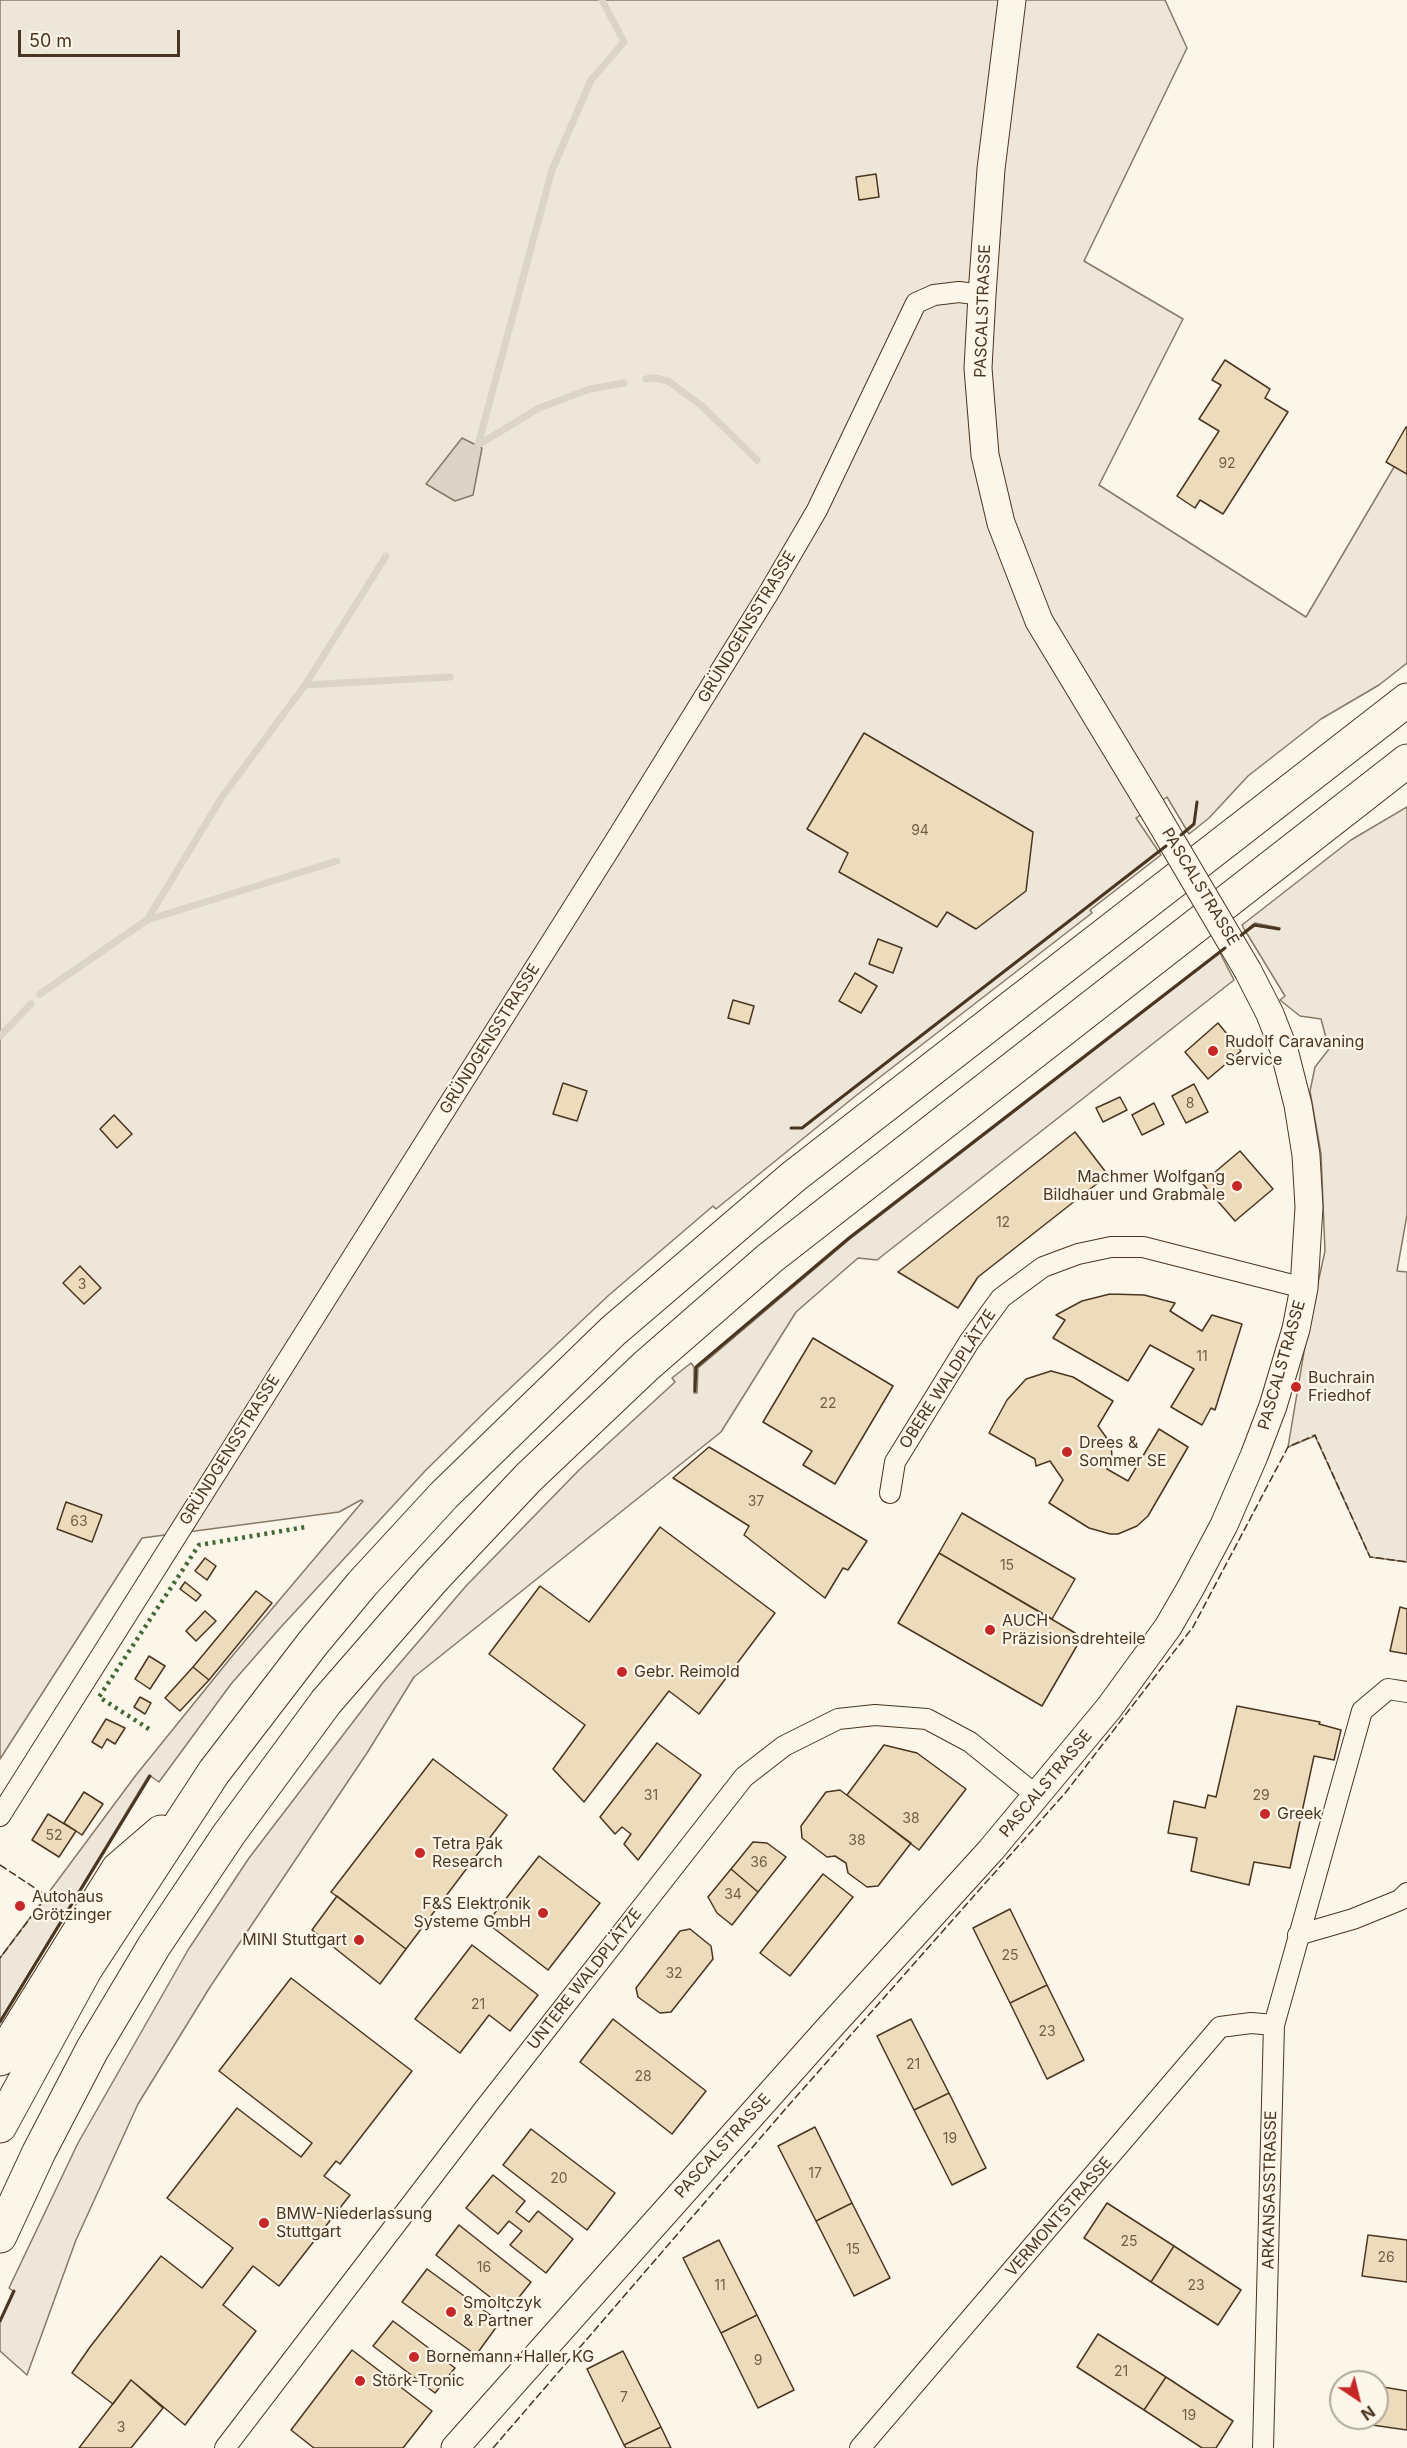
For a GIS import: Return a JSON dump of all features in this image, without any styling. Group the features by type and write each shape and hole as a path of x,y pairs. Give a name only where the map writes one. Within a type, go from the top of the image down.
{"highway":[{"path":"0,2126 85,1970 188,1810 252,1720 362,1584 444,1495 613,1331 793,1177 1407,700"},
{"path":"0,2236 39,2152 92,2050 154,1946 229,1834 327,1702 434,1579 528,1478 646,1366 770,1258 1407,761"},
{"path":"0,2059 118,1869 188,1810"}],"street":[{"name":"PASCALSTRASSE","path":"455,2448 806,2053 991,1850 1109,1708 1168,1627 1224,1525 1254,1456 1289,1351 1304,1288 1309,1208 1306,1155 1298,1105 1284,1050 1270,1014 1248,971 1040,621 1001,523 985,455 978,368 982,295 991,169 1012,0"},
{"name":"GRÜNDGENSSTRASSE","path":"0,1816 768,594 817,510 916,303 934,295 959,292 982,295"},
{"name":"OBERE WALDPLÄTZE","path":"890,1493 895,1462 969,1342 1001,1298 1042,1267 1089,1251 1111,1247 1143,1246 1304,1288"},
{"name":"ARKANSASSTRASSE","path":"1263,2448 1274,2025 1362,1711 1388,1689 1407,1692"},
{"name":"UNTERE WALDPLÄTZE","path":"225,2448 484,2109 744,1777 784,1746 838,1719 875,1715 927,1719 970,1742 1036,1796"},
{"path":"1298,1935 1400,1900 1407,1893"},
{"name":"VERMONTSTRASSE","path":"860,2448 1220,2027 1251,2023 1274,2025"}],"shaded area":[{"path":"0,0 1165,0 1187,48 1084,261 1183,319 1099,485 1306,617 1407,445 1407,663 1379,685 1321,719 1248,776 1209,818 1189,834 1167,797 1136,818 1161,855 1090,910 1092,913 853,1098 716,1209 713,1206 609,1295 488,1409 425,1471 280,1628 231,1684 159,1782 149,1775 0,2021 0,1958 136,1775 233,1655 363,1501 339,1512 142,1538 0,1759"},
{"path":"462,438 482,448 473,495 455,501 426,484"},
{"path":"1407,807 1407,1215 1397,1271 1407,1272 1407,1562 1370,1557 1315,1436 1288,1447 1308,1328 1325,1251 1321,1154 1310,1091 1315,1067 1329,1049 1321,1019 1300,1016 1280,1000 1285,996 1246,932 1255,926 1280,928 1255,923 1245,931 1242,925 1351,840"},
{"path":"1220,953 1234,980 877,1260 858,1258 796,1312 721,1432 414,1677 367,1753 210,1987 138,2104 76,2240 27,2375 0,2351 0,2321 13,2291 9,2288 78,2143 188,1950 249,1858 382,1684 466,1586 579,1470 675,1382 672,1378 691,1363 694,1367 694,1393 697,1393 698,1368 850,1239"}],"building":[{"path":"876,174 879,197 859,200 856,177"},
{"path":"1225,360 1270,389 1265,398 1288,412 1223,514 1200,500 1195,508 1177,496 1219,431 1199,419 1221,385 1212,380"},
{"path":"1407,427 1407,474 1386,462"},
{"path":"864,733 1033,832 1026,891 976,929 947,912 937,927 839,872 848,853 807,829"},
{"path":"878,939 902,948 893,973 869,964"},
{"path":"855,973 877,986 861,1013 839,1001"},
{"path":"733,1000 754,1006 749,1024 728,1018"},
{"name":"Rudolf Caravaning Service","path":"1218,1023 1241,1051 1208,1079 1185,1052"},
{"path":"563,1083 587,1091 577,1121 553,1114"},
{"path":"1194,1084 1208,1112 1186,1123 1172,1096"},
{"path":"1120,1097 1127,1110 1103,1122 1096,1108"},
{"path":"1154,1103 1164,1124 1142,1135 1132,1115"},
{"path":"114,1115 132,1134 117,1148 100,1129"},
{"path":"1075,1132 1108,1175 978,1277 958,1308 898,1272"},
{"name":"Machmer Wolfgang Bildhauer und Grabmale","path":"1240,1151 1273,1189 1235,1221 1202,1183"},
{"path":"80,1266 101,1288 84,1304 63,1283"},
{"name":"Drees & Sommer SE","path":"1110,1294 1144,1295 1175,1303 1170,1311 1202,1331 1212,1315 1242,1324 1215,1410 1211,1408 1202,1425 1171,1407 1194,1369 1150,1345 1128,1381 1053,1338 1065,1320 1056,1315 1082,1301"},
{"path":"813,1338 893,1386 835,1484 803,1465 812,1451 763,1422"},
{"name":"Drees & Sommer SE","path":"1051,1371 1073,1377 1113,1401 1098,1426 1111,1444 1112,1457 1107,1469 1128,1481 1159,1429 1188,1447 1148,1516 1137,1526 1118,1534 1110,1534 1089,1528 1049,1503 1063,1480 1050,1461 1036,1466 1035,1459 989,1433 1007,1400 1026,1379"},
{"path":"709,1447 867,1541 848,1570 843,1568 825,1598 744,1535 749,1526 673,1478"},
{"path":"66,1502 102,1515 92,1542 57,1529"},
{"path":"962,1513 1075,1579 1052,1619 939,1553"},
{"name":"Gebr. Reimold","path":"660,1527 775,1613 699,1714 669,1691 584,1802 553,1769 585,1725 489,1654 540,1586 589,1622"},
{"name":"AUCH Präzisionsdrehteile","path":"939,1553 1082,1637 1042,1706 898,1623"},
{"path":"205,1558 216,1566 207,1580 195,1571"},
{"path":"185,1582 201,1595 196,1601 180,1589"},
{"path":"256,1591 272,1603 209,1680 193,1667"},
{"path":"1400,1607 1407,1609 1407,1654 1390,1651"},
{"path":"205,1611 216,1621 196,1641 186,1631"},
{"path":"149,1656 165,1666 150,1689 135,1679"},
{"path":"193,1667 209,1680 180,1711 165,1698"},
{"path":"140,1697 151,1703 145,1714 134,1707"},
{"path":"1237,1706 1320,1722 1319,1724 1341,1730 1334,1760 1314,1756 1290,1868 1254,1862 1249,1885 1191,1871 1197,1838 1168,1833 1174,1801 1205,1808 1208,1795 1216,1797"},
{"path":"106,1719 125,1728 115,1744 107,1739 102,1748 92,1742"},
{"path":"657,1743 701,1775 638,1860 624,1844 631,1834 622,1827 615,1834 600,1817"},
{"path":"884,1745 917,1753 966,1789 919,1850 847,1795"},
{"name":"Tetra Pak Research","path":"433,1759 507,1815 406,1949 331,1892"},
{"path":"840,1790 911,1843 878,1886 867,1887 848,1873 846,1863 835,1856 827,1857 802,1838 801,1826 826,1792"},
{"path":"84,1792 103,1804 82,1835 64,1823"},
{"path":"48,1814 76,1831 59,1857 32,1840"},
{"path":"753,1842 767,1843 786,1857 758,1892 731,1869"},
{"name":"F&S Elektronik Systeme GmbH","path":"539,1856 600,1903 548,1970 487,1923"},
{"path":"731,1869 758,1892 732,1925 717,1913 708,1897"},
{"path":"823,1874 853,1897 790,1976 760,1953"},
{"name":"MINI Stuttgart","path":"337,1896 406,1949 380,1984 312,1930"},
{"path":"1010,1909 1047,1985 1010,2003 973,1928"},
{"path":"690,1929 711,1946 713,1959 671,2012 660,2013 638,1997 636,1988 680,1931"},
{"path":"472,1945 538,1995 510,2031 489,2015 460,2053 415,2019"},
{"name":"BMW-Niederlassung Stuttgart","path":"291,1978 412,2071 340,2164 336,2161 324,2176 350,2195 279,2286 253,2266 223,2305 256,2331 185,2425 131,2380 113,2404 72,2373 90,2347 161,2256 202,2288 233,2248 167,2198 237,2108 301,2157 312,2143 219,2071"},
{"path":"1047,1985 1084,2060 1047,2079 1010,2003"},
{"path":"613,2019 706,2091 672,2134 580,2062"},
{"path":"911,2019 949,2093 914,2110 877,2036"},
{"path":"949,2093 986,2168 952,2185 914,2110"},
{"path":"815,2127 852,2203 816,2221 778,2146"},
{"path":"531,2129 615,2193 587,2230 503,2165"},
{"path":"493,2175 525,2201 516,2212 529,2222 538,2211 573,2239 546,2273 510,2245 522,2231 509,2221 498,2234 466,2208"},
{"path":"852,2203 890,2278 854,2296 816,2221"},
{"path":"1107,2203 1174,2246 1151,2282 1084,2238"},
{"path":"459,2225 531,2282 508,2311 436,2255"},
{"path":"1368,2235 1407,2240 1407,2282 1362,2276"},
{"path":"719,2240 757,2315 721,2333 683,2258"},
{"path":"1174,2246 1241,2290 1218,2325 1151,2282"},
{"name":"Smoltczyk & Partner","path":"427,2269 500,2322 476,2355 402,2302"},
{"path":"757,2315 794,2390 758,2408 721,2333"},
{"name":"Bornemann+Haller KG","path":"393,2321 455,2368 435,2393 373,2346"},
{"path":"1098,2334 1166,2377 1144,2410 1077,2367"},
{"name":"Störk-Tronic","path":"352,2350 432,2411 403,2448 314,2448 291,2430"},
{"path":"623,2351 661,2427 624,2445 587,2369"},
{"path":"1166,2377 1233,2421 1216,2448 1202,2448 1144,2410"},
{"path":"131,2380 163,2408 131,2448 79,2448"},
{"path":"1389,2388 1407,2391 1407,2430 1389,2427"},
{"path":"661,2427 671,2448 626,2448 624,2445"}],"waterway":[{"path":"473,453 478,445 552,170 591,80 624,42 602,0"},
{"path":"646,379 655,378 668,381 702,406 757,460"},
{"path":"478,445 539,408 590,389 624,383"},
{"path":"40,994 147,920 222,797 305,685 386,556"},
{"path":"305,685 450,677"},
{"path":"147,920 337,861"},
{"path":"0,1036 31,1004"}],"hedge":[{"path":"149,1729 99,1697 199,1545 306,1527"}],"fence":[{"path":"493,2448 788,2106 1066,1792 1193,1627 1288,1447 1315,1435 1370,1557 1407,1562"},
{"path":"0,1865 47,1896 0,1958"}],"wall":[{"path":"1181,835 1194,824 1197,802"},
{"path":"791,1128 802,1128 1166,846"},
{"path":"1239,937 1254,925 1279,929"},
{"path":"695,1391 696,1367 849,1238 1225,948"},
{"path":"0,2022 150,1776"},
{"path":"0,2321 14,2291"}],"place":[{"name":"Rudolf Caravaning Service","path":"1213,1051"},
{"name":"Machmer Wolfgang Bildhauer und Grabmale","path":"1237,1186"},
{"name":"Buchrain Friedhof","path":"1296,1387"},
{"name":"Drees & Sommer SE","path":"1067,1452"},
{"name":"AUCH Präzisionsdrehteile","path":"990,1630"},
{"name":"Gebr. Reimold","path":"622,1672"},
{"name":"Greek","path":"1265,1814"},
{"name":"Tetra Pak Research","path":"420,1853"},
{"name":"Autohaus Grötzinger","path":"20,1906"},
{"name":"F&S Elektronik Systeme GmbH","path":"543,1913"},
{"name":"MINI Stuttgart","path":"359,1940"},
{"name":"BMW-Niederlassung Stuttgart","path":"264,2223"},
{"name":"Smoltczyk & Partner","path":"451,2312"},
{"name":"Bornemann+Haller KG","path":"414,2357"},
{"name":"Störk-Tronic","path":"360,2381"}]}
